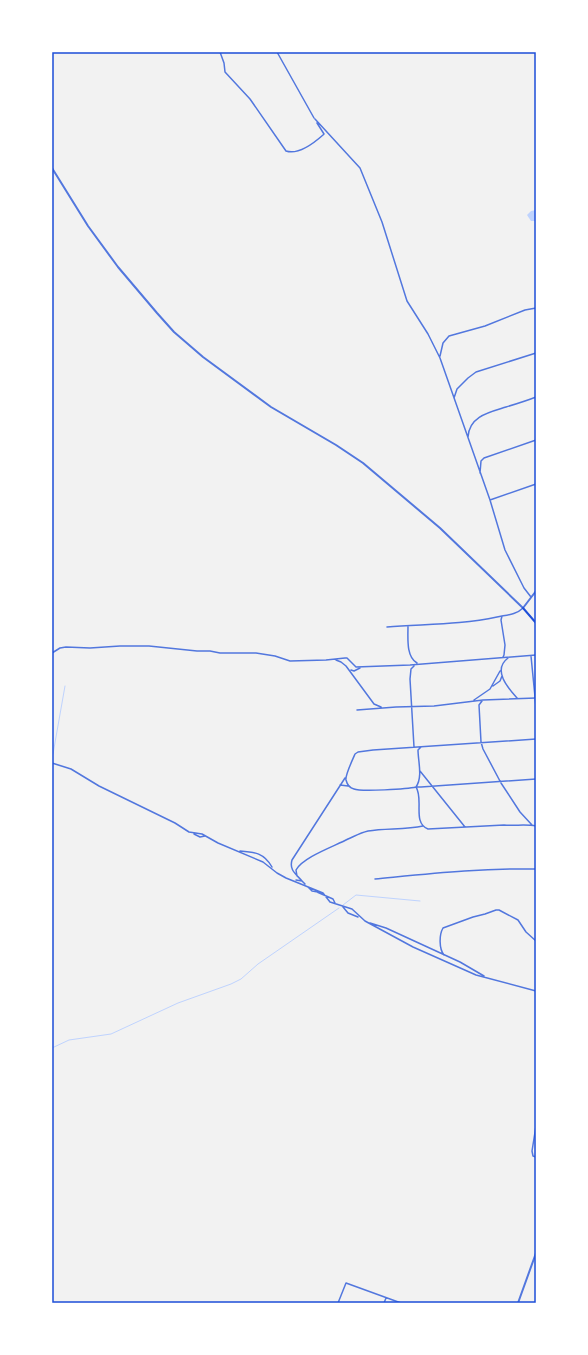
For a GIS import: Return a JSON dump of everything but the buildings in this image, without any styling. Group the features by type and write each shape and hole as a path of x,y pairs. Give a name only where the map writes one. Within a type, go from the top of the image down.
{"main road":[{"path":"523,608 536,623"}],"street":[{"path":"220,52 225,72 250,99 286,152 291,152 299,150 324,134 277,52"},
{"path":"315,119 360,168 382,222 407,301 428,334 440,358 453,399 490,500 505,550 524,588 531,597"},
{"path":"52,168 88,226 118,267 174,332 203,357 285,416 350,453 374,471 440,528 523,608"},
{"path":"440,358 439,354 441,347 446,338 449,336 484,326 525,310 536,308"},
{"path":"453,399 458,389 471,375 476,372 536,353"},
{"path":"467,438 471,424 483,415 536,398"},
{"path":"480,474 480,464 481,460 484,458 536,440"},
{"path":"490,500 536,484"},
{"path":"387,627 466,622 503,616 514,613 523,608 536,591"},
{"path":"499,658 505,653 500,620 503,616"},
{"path":"408,626 410,656 416,663 421,664"},
{"path":"52,653 60,648 71,646 86,648 107,646 143,646 196,651 210,650 220,653 256,653 275,656 290,661 332,660 347,658 356,667 416,665 536,655"},
{"path":"531,656 536,707"},
{"path":"490,689 505,660 510,657"},
{"path":"332,660 341,662 350,670 374,704 382,708"},
{"path":"414,748 410,672 416,665"},
{"path":"350,670 354,671 362,667"},
{"path":"473,702 500,680 502,676 502,668"},
{"path":"502,676 517,698"},
{"path":"356,710 434,706 483,700 536,698"},
{"path":"483,700 479,705 481,742 483,749 500,781 520,812 532,825"},
{"path":"536,739 358,752 355,754 346,777 290,865 302,881 317,892 323,893 330,902 354,910 364,920 392,937 469,972 536,992"},
{"path":"421,747 418,752 420,771 418,784 416,787 418,789 419,820 423,826 428,829 536,826"},
{"path":"52,763 71,769 99,786 175,823 200,837 205,836"},
{"path":"420,771 465,827"},
{"path":"346,777 346,782 351,788"},
{"path":"340,785 357,790 378,790 536,779"},
{"path":"297,876 296,870 302,863 326,848 360,833 378,830 409,829 423,826"},
{"path":"193,833 202,834 236,851 260,860 273,868"},
{"path":"236,851 262,855 267,859 277,873 308,886"},
{"path":"375,879 464,871 536,869"},
{"path":"292,880 302,881"},
{"path":"343,907 348,913 362,918"},
{"path":"444,955 440,947 441,931 443,928 496,910 499,910 518,920 526,932 536,941"},
{"path":"364,920 381,926 444,955 486,977"},
{"path":"536,1126 532,1151 533,1156 536,1157"},
{"path":"518,1303 536,1253"},
{"path":"338,1303 346,1283 401,1303"},
{"path":"384,1303 386,1298"}],"water":[{"path":"536,210 536,221 531,221 527,215 531,211"}],"waterway":[{"path":"53,754 65,686"},
{"path":"343,905 356,895 420,901"},
{"path":"52,1048 69,1040 111,1034 178,1003 231,984 241,979 258,964 339,908"}]}
